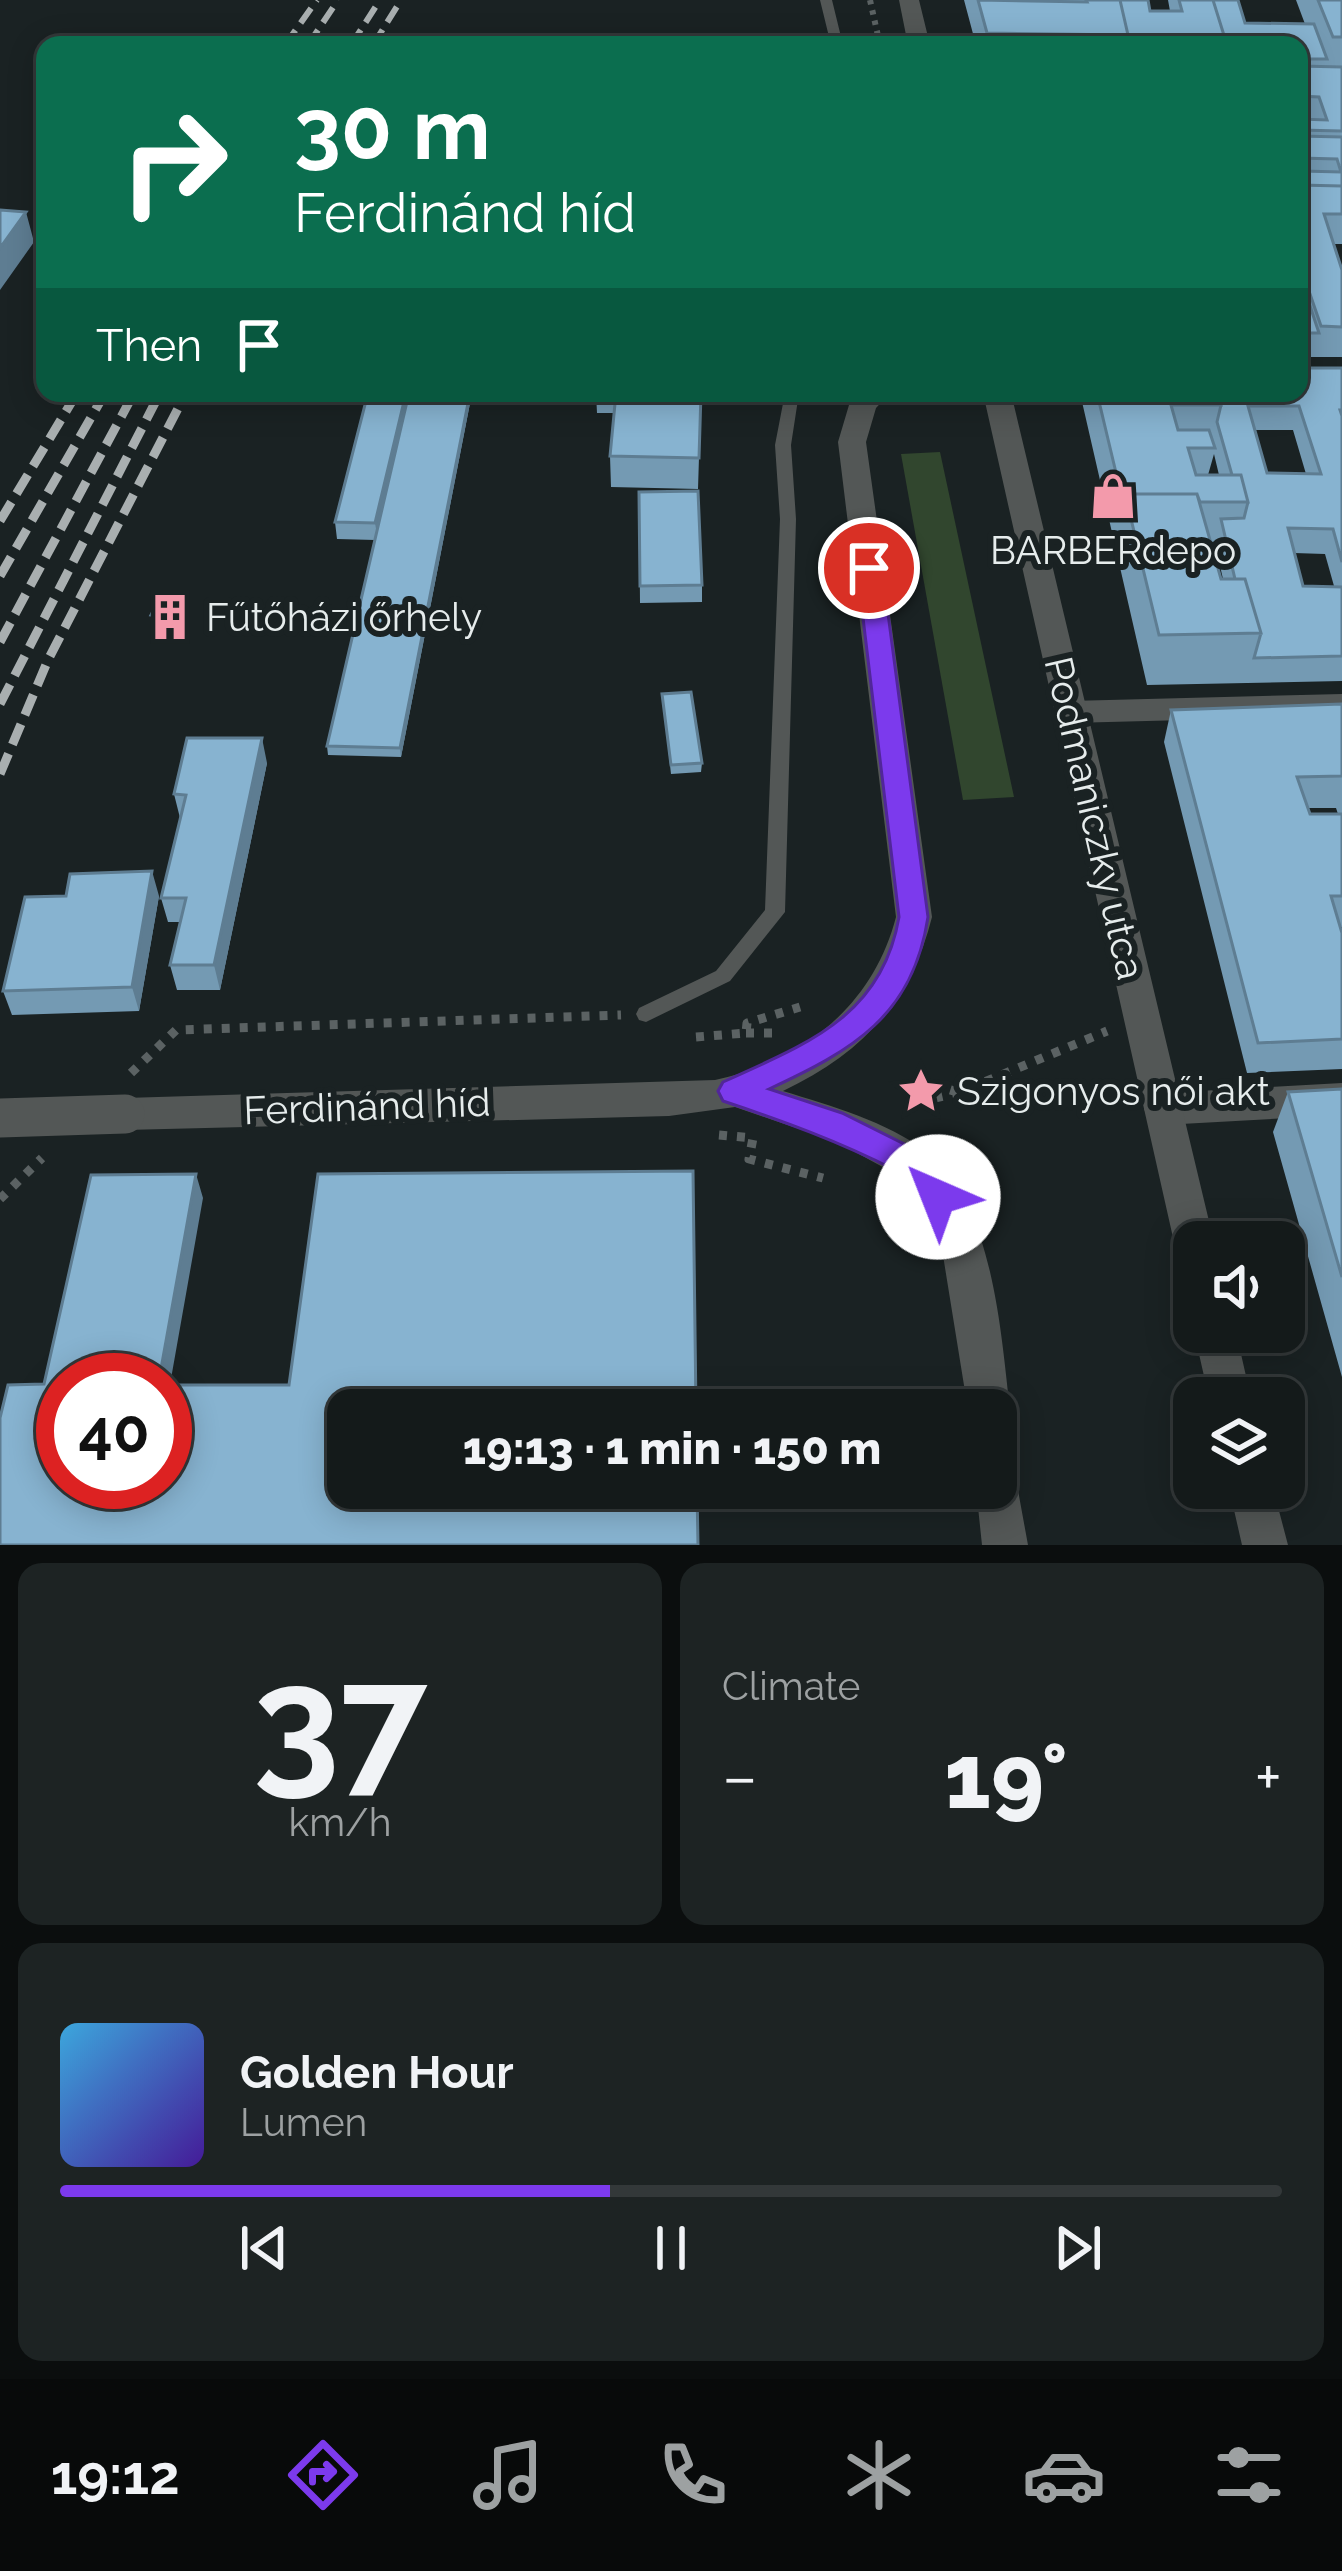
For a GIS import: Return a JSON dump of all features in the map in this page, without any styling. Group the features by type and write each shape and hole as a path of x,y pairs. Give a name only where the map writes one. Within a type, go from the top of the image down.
{"street":[{"path":"909,0 917,36"},
{"name":"Ferdinánd híd","path":"721,1093 835,1045 893,984 908,950 914,917 852,442 866,402"},
{"name":"Podmaniczky utca","path":"999,402 1189,1221"},
{"path":"1070,712 1342,704"},
{"name":"Ferdinánd híd","path":"0,1118 721,1093 830,1122 919,1166 958,1228 977,1313 986,1389"},
{"path":"1163,1109 1342,1100"},
{"path":"1001,1509 1006,1545"},
{"path":"1256,1509 1264,1545"}],"lane":[{"path":"826,0 834,36"},
{"path":"646,1015 723,976 775,912 788,519 783,445 791,402"}],"path":[{"path":"870,0 878,36"},
{"path":"696,1036 746,1034 747,1023 800,1007"},
{"path":"128,1076 176,1030 646,1015"},
{"path":"917,1102 958,1093 1141,1015"},
{"path":"916,1079 958,1093"},
{"path":"716,1135 773,1142"},
{"path":"752,1138 749,1159 823,1178"},
{"path":"0,1199 48,1153"}],"green space":[{"path":"940,452 1014,797 963,800 901,454"}],"building":[{"path":"978,0 1120,0 1128,35 987,33"},
{"path":"1120,0 1148,0 1150,11 1182,11 1179,0 1213,0 1224,36 1128,36"},
{"path":"1213,0 1238,0 1245,23 1314,24 1327,59 1308,59 1308,36 1224,36"},
{"path":"1318,0 1342,0 1342,37 1333,37"},
{"path":"1308,66 1342,67 1342,131 1308,130 1308,119 1327,120 1319,97 1308,96"},
{"path":"1308,136 1342,137 1342,186 1308,185 1308,171 1341,172 1337,159 1308,158"},
{"path":"1308,185 1342,186 1342,214 1324,214 1342,270 1342,327 1321,326 1308,288"},
{"path":"0,210 26,212 0,248"},
{"path":"1308,300 1319,333 1308,333"},
{"path":"1308,368 1342,368 1342,562 1333,529 1288,528 1303,586 1342,587 1342,656 1254,658 1261,633 1245,579 1235,579 1221,519 1244,518 1248,502 1241,475 1232,475 1217,422 1221,405 1308,402","holes":["1248,406 1299,406 1321,474 1267,473"]},
{"path":"366,402 404,402 375,523 335,522"},
{"path":"407,402 468,402 400,748 327,746"},
{"path":"615,402 701,402 699,458 610,456"},
{"path":"1099,402 1220,402 1171,405 1178,430 1209,430 1215,448 1188,448 1196,475 1241,475 1248,502 1200,502 1197,494 1125,494 1123,502"},
{"path":"698,491 702,585 640,586 639,492"},
{"path":"1125,494 1197,494 1221,579 1245,579 1261,633 1159,635"},
{"path":"159,599 186,601 178,618 151,615"},
{"path":"691,692 702,763 671,765 662,694"},
{"path":"1342,704 1342,776 1297,777 1310,814 1342,814 1342,896 1331,896 1342,933 1342,1039 1258,1043 1171,710"},
{"path":"187,738 262,738 214,965 170,965 186,898 161,898 186,795 174,794"},
{"path":"152,871 132,987 3,991 25,897 66,896 70,874"},
{"path":"1342,1089 1342,1277 1288,1092"},
{"path":"693,1171 696,1389 327,1389 327,1509 697,1509 698,1545 0,1545 0,1418 8,1385 36,1384 36,1509 192,1509 192,1385 289,1385 318,1174"},
{"path":"196,1174 164,1353 51,1353 91,1175"}],"railway":[{"path":"291,36 317,0"},
{"path":"314,36 338,0"},
{"path":"357,36 380,0"},
{"path":"379,36 401,0"},
{"path":"0,521 72,402"},
{"path":"0,576 100,402"},
{"path":"0,642 129,402"},
{"path":"0,704 155,402"},
{"path":"0,774 48,660 181,402"}],"place":[{"name":"BARBERdepo","path":"1113,496"},
{"name":"Fűtőházi őrhely","path":"170,617"},
{"name":"Szigonyos női akt","path":"921,1091"}],"route":[{"path":"869,568 914,917 908,950 893,984 835,1045 785,1072 734,1091 830,1122 919,1166 938,1197"}]}
